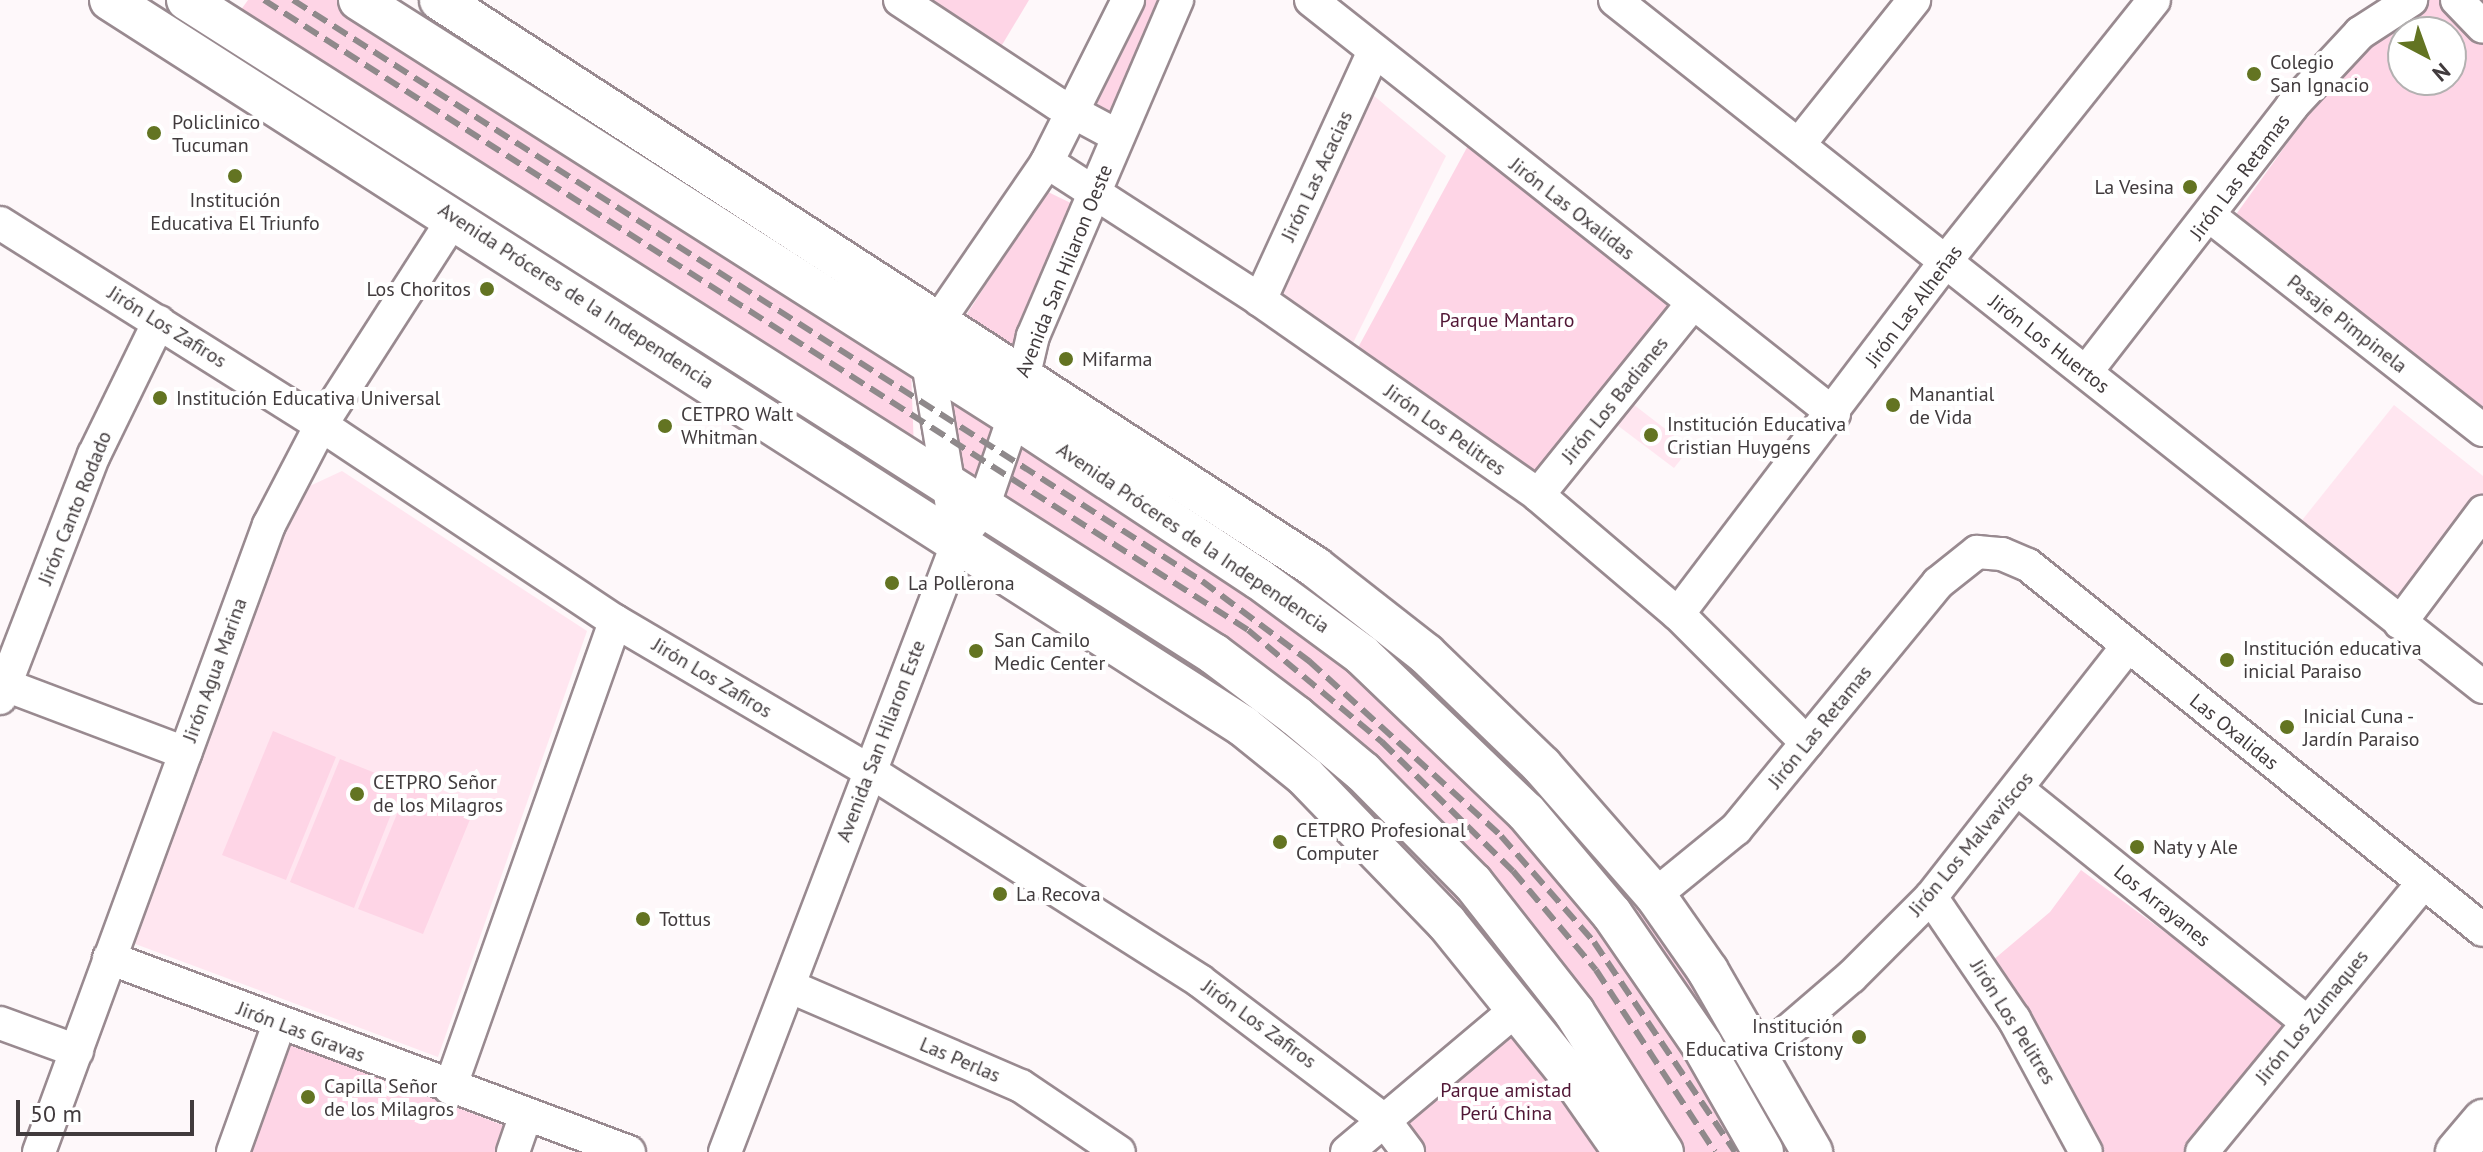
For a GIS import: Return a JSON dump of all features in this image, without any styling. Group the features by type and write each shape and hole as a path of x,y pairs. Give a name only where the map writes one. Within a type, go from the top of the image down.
{"main road":[{"name":"Avenida Próceres de la Independencia","path":"110,0 1180,682 1305,776 1447,923 1517,1009 1624,1152"},
{"name":"Avenida Próceres de la Independencia","path":"187,0 1214,654 1363,772 1463,872 1524,945 1574,1012 1663,1152"},
{"name":"Avenida Próceres de la Independencia","path":"359,0 1014,417 1272,588 1362,655 1452,736 1526,812 1612,914 1702,1045 1763,1152"},
{"name":"Avenida Próceres de la Independencia","path":"440,0 939,320 1368,606 1497,720 1655,895 1759,1056 1812,1152"},
{"path":"2456,1152 2483,1120"}],"street":[{"path":"900,0 1074,113 1118,136"},
{"path":"958,542 928,362 939,320 1047,162 1128,0"},
{"name":"Avenida San Hilaron Oeste","path":"958,542 983,507 1014,417 1020,373 1177,0"},
{"name":"Jirón Las Oxalidas","path":"1311,0 1834,414"},
{"name":"Jirón Los Huertos","path":"1615,0 1800,143 1945,262 2483,687"},
{"name":"Jirón Las Alheñas","path":"1678,614 1834,414 1945,262 2154,0"},
{"name":"Jirón Las Retamas","path":"2086,372 2211,217 2292,106 2360,33 2411,0"},
{"path":"2457,0 2483,27"},
{"path":"1800,143 1907,2"},
{"name":"Jirón Las Acacias","path":"1260,300 1374,51"},
{"name":"Jirón Los Pelitres","path":"1047,162 1260,300 1538,495 1678,614 1807,743"},
{"name":"Pasaje Pimpinela","path":"2211,217 2483,430"},
{"name":"Jirón Agua Marina","path":"39,1152 269,525 321,425 454,218"},
{"name":"Jirón Los Zafiros","path":"0,223 321,425 615,621 868,770 1200,981 1384,1120 1408,1152"},
{"name":"Jirón Los Badianes","path":"1538,495 1692,304"},
{"name":"Jirón Canto Rodado","path":"2,689 94,455 159,322"},
{"path":"2400,623 2483,512"},
{"name":"Avenida San Hilaron Este","path":"725,1152 791,987 868,770 958,542"},
{"name":"Jirón Las Retamas","path":"1655,895 1736,829 1946,574 1977,552"},
{"name":"Las Oxalidas","path":"1977,552 2002,554 2028,565 2483,930"},
{"path":"450,1088 615,621"},
{"name":"Jirón Los Malvaviscos","path":"1759,1056 1851,977 1931,897 2128,646"},
{"path":"2,689 185,753"},
{"name":"Los Arrayanes","path":"2017,789 2307,1022"},
{"name":"Jirón Los Zumaques","path":"2202,1152 2423,883"},
{"name":"Jirón Los Pelitres","path":"1931,897 2014,1019 2086,1152"},
{"name":"Jirón Las Gravas","path":"109,958 525,1118 629,1152"},
{"name":"Las Perlas","path":"791,987 1021,1086 1119,1152"},
{"path":"1347,1152 1517,1009"},
{"path":"0,1023 77,1051"},
{"path":"233,1152 279,1024"},
{"path":"513,1152 525,1118"}],"shaded area":[{"path":"1367,90 1446,156 1350,349 1273,295"},
{"name":"Institución Educativa Cristian Huygens","path":"1629,401 1690,448 1674,468 1613,422"},
{"path":"2394,405 2483,476 2483,497 2398,603 2299,524"},
{"name":"CETPRO Señor de los Milagros","path":"342,471 587,631 438,1057 130,942 299,491"}],"green space":[{"path":"248,0 337,0 911,370 914,449 238,14"},
{"path":"919,0 1029,0 999,50"},
{"path":"1140,0 1166,0 1115,121 1094,110"},
{"path":"2429,0 2445,0 2459,16 2404,16"},
{"path":"2467,24 2483,42 2483,419 2232,220 2330,84 2387,28 2387,96 2467,96"},
{"name":"Parque Mantaro","path":"1470,142 1677,304 1537,482 1354,355"},
{"path":"1046,191 1077,206 1015,361 960,325"},
{"path":"947,393 1002,427 983,491 958,475"},
{"path":"1020,439 1248,585 1456,757 1641,973 1748,1152 1679,1152 1475,866 997,502"},
{"path":"1227,526 1416,664 1577,824 1658,925 1717,1015 1704,1022"},
{"path":"273,731 336,757 286,880 222,855"},
{"path":"340,759 403,784 354,908 290,882"},
{"path":"1348,786 1398,829 1504,945 1615,1104"},
{"path":"408,787 473,812 423,934 358,909"},
{"path":"2081,870 2293,1027 2192,1152 2092,1152 1986,966 2050,912"},
{"name":"Parque amistad Perú China","path":"1511,1030 1607,1152 1424,1152 1404,1123"},
{"path":"286,1042 505,1126 496,1152 247,1152"}],"railway":[{"path":"264,0 1248,630 1382,742 1513,871 1596,970 1715,1152"},
{"path":"293,0 1202,581 1309,661 1501,836 1594,942 1735,1152"}],"place":[{"name":"Colegio San Ignacio","path":"2254,74"},
{"name":"Policlinico Tucuman","path":"154,133"},
{"name":"Institución Educativa El Triunfo","path":"235,176"},
{"name":"La Vesina","path":"2190,187"},
{"name":"Los Choritos","path":"487,289"},
{"name":"Mifarma","path":"1066,359"},
{"name":"Institución Educativa Universal","path":"160,398"},
{"name":"Manantial de Vida","path":"1893,405"},
{"name":"CETPRO Walt Whitman","path":"665,426"},
{"name":"Institución Educativa Cristian Huygens","path":"1651,435"},
{"name":"La Pollerona","path":"892,583"},
{"name":"San Camilo Medic Center","path":"976,651"},
{"name":"Institución educativa inicial Paraiso","path":"2227,660"},
{"name":"Inicial Cuna - Jardín Paraiso","path":"2287,727"},
{"name":"CETPRO Señor de los Milagros","path":"357,794"},
{"name":"CETPRO Profesional Computer","path":"1280,842"},
{"name":"Naty y Ale","path":"2137,847"},
{"name":"La Recova","path":"1000,894"},
{"name":"Tottus","path":"643,919"},
{"name":"Institución Educativa Cristony","path":"1859,1037"},
{"name":"Capilla Señor de los Milagros","path":"308,1097"}]}
